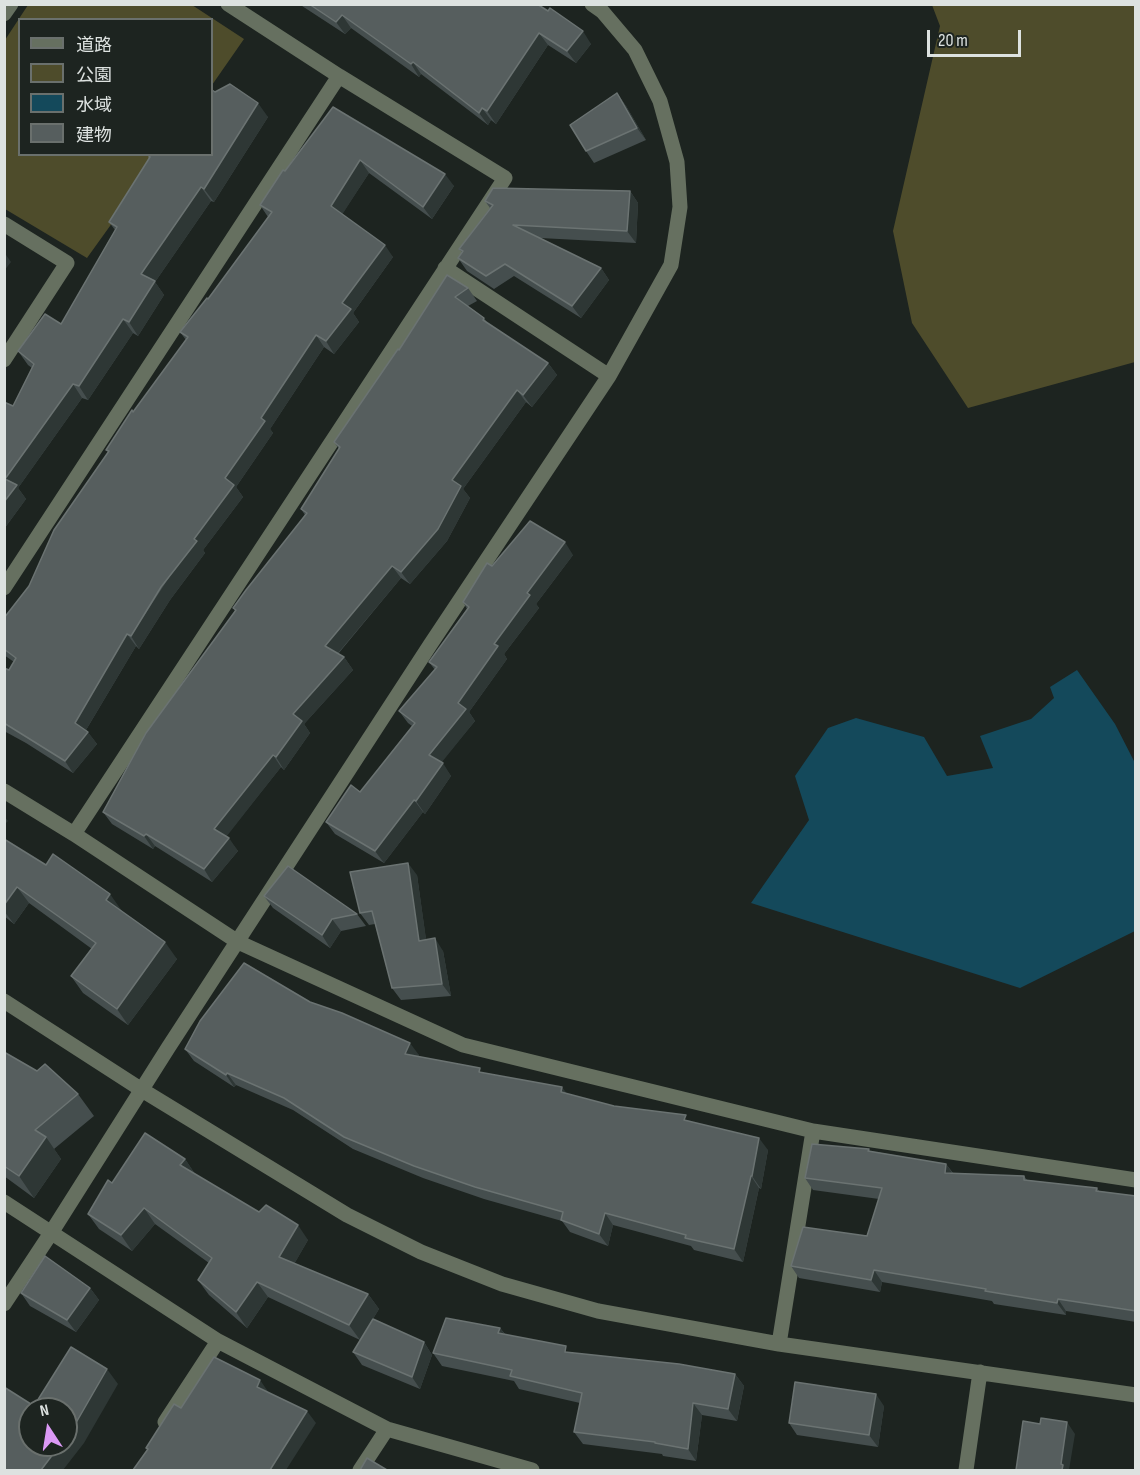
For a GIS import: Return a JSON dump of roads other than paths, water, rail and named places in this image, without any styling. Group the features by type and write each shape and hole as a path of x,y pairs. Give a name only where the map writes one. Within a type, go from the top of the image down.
{"street":[{"path":"4,14 10,4"},
{"path":"74,834 505,178 339,76 228,4"},
{"path":"4,1304 430,645 609,376 671,265 680,207 677,162 660,101 635,50 602,11 592,4"},
{"path":"4,588 339,76"},
{"path":"4,224 67,263 4,360"},
{"path":"445,268 609,376"},
{"path":"4,791 74,834 238,942 463,1045 813,1131 1136,1180"},
{"path":"4,1000 142,1090 347,1215 422,1252 502,1284 598,1311 779,1344 1136,1395"},
{"path":"779,1344 813,1131"},
{"path":"4,1203 218,1341 387,1429 532,1470"},
{"path":"160,1431 218,1341"},
{"path":"966,1470 980,1372"},
{"path":"360,1470 387,1429"}],"water":[{"path":"1077,670 1115,724 1135,763 1135,931 1020,988 751,903 809,820 795,776 828,728 856,718 924,737 947,776 993,768 980,736 1031,719 1054,698 1050,687"}]}
